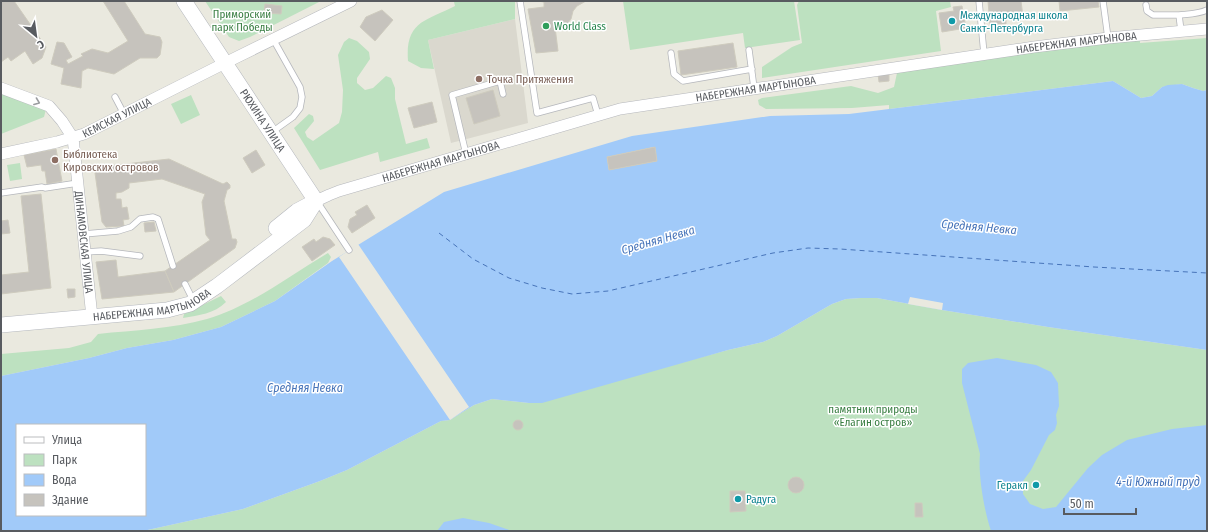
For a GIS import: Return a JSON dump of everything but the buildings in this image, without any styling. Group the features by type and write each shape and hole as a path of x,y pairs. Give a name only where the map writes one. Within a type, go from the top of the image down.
{"street":[{"name":"РЮХИНА УЛИЦА","path":"184,1 316,201"},
{"name":"КЕМСКАЯ УЛИЦА","path":"1,154 73,138 84,134 351,1"},
{"name":"НАБЕРЕЖНАЯ МАРТЫНОВА","path":"1,315 167,310 190,304 214,283 304,220 316,201 328,195 620,109 984,54 1108,38 1207,29"},
{"name":"ДИНАМОВСКАЯ УЛИЦА","path":"1,88 49,106 62,121 73,138 92,313"},
{"name":"НАБЕРЕЖНАЯ МАРТЫНОВА","path":"1,326 165,303 187,296 188,289 214,283"}],"lane":[{"path":"520,1 537,114 593,98 598,115"},
{"path":"979,1 984,54"},
{"path":"1103,1 1108,38"},
{"path":"1146,5 1147,11 1153,15 1190,14 1207,10"},
{"path":"1179,15 1181,31"},
{"path":"271,133 293,117 300,108 302,97 300,87 273,39"},
{"path":"749,50 754,88"},
{"path":"671,53 674,74 683,81 752,69"},
{"path":"466,154 452,95 500,81 503,94"},
{"path":"114,97 124,114"},
{"path":"1,193 78,183"},
{"name":"РЮХИНА УЛИЦА","path":"316,201 349,250"},
{"path":"84,234 118,231 131,227 140,219 153,217 158,219 173,266"},
{"path":"86,252 101,251 140,256"}],"shaded area":[{"name":"Точка Притяжения","path":"515,19 528,123 451,143 428,40"}],"green space":[{"name":"Приморский парк Победы","path":"205,1 321,1 250,37 239,41 229,37"},
{"path":"444,1 515,1 515,19 428,40 434,69 421,68 408,61 410,38 414,30 427,19 455,6 454,2"},
{"path":"623,1 794,1 800,40 745,48 743,33 630,50"},
{"path":"799,1 950,1 951,7 936,11 941,51 762,78 762,67 792,47 802,43 797,5"},
{"path":"349,38 357,41 369,52 370,59 357,78 357,83 365,90 373,88 386,76 391,78 395,88 395,99 406,144 427,138 430,148 380,162 378,152 320,170 294,128 309,114 313,116 314,121 305,132 307,137 313,141 339,123 342,112 343,90 338,55 344,42"},
{"path":"1207,38 1207,90 1203,91 1182,84 1162,87 1152,96 1141,98 1113,81 889,109 889,105 852,108 766,109 759,105 758,100 762,98 851,86 878,93 894,87 897,73 1035,52 1140,40 1140,43"},
{"path":"1,93 46,109 44,117 1,134"},
{"path":"191,95 200,115 181,124 171,104"},
{"path":"20,163 22,179 10,181 7,165"},
{"path":"328,253 331,257 328,263 275,301 221,327 173,340 127,348 89,358 1,376 1,354 69,348 91,342 98,334 167,327 207,319 239,306 269,290"},
{"path":"221,296 226,302 211,312 183,318 184,314"},
{"name":"памятник природы «Елагин остров»","path":"877,298 1048,327 1207,350 1207,531 143,531 243,509 320,481 347,470 441,421 450,420 474,405 492,399 529,403 763,342 777,336 832,304 846,299"}],"water":[{"name":"Средняя Невка","path":"1113,81 1141,98 1152,96 1162,87 1168,85 1182,84 1203,91 1207,90 1207,350 1048,327 877,298 846,299 832,304 777,336 763,342 728,350 542,403 492,399 474,405 450,420 441,421 347,470 243,509 143,531 1,531 1,376 89,358 127,348 173,340 221,327 275,301 332,261 444,192 632,136 770,116 849,114","holes":["654,147 657,161 609,170 607,157"]},
{"name":"4-й Южный пруд","path":"997,358 1036,365 1051,372 1058,383 1059,406 1056,415 1057,423 1055,430 1049,435 1031,470 1023,481 1023,494 1030,504 1043,509 1056,507 1088,468 1102,455 1127,440 1172,429 1207,425 1207,531 991,531 982,492 980,454 962,383 962,369 968,363"},
{"path":"463,518 489,523 512,531 437,531 444,522"}],"pier":[{"path":"358,244 469,407 450,420 339,257"},
{"path":"910,297 943,303 942,310 908,304"}],"ferry route":[{"path":"439,233 473,259 509,278 542,288 572,294 608,291 773,253 808,248 1207,273"}],"place":[{"name":"Международная школа Санкт-Петербурга","path":"952,21"},
{"name":"World Class","path":"546,26"},
{"name":"Точка Притяжения","path":"479,79"},
{"name":"Библиотека Кировских островов","path":"55,160"},
{"name":"Геракл","path":"1036,485"},
{"name":"Радуга","path":"738,499"}]}
